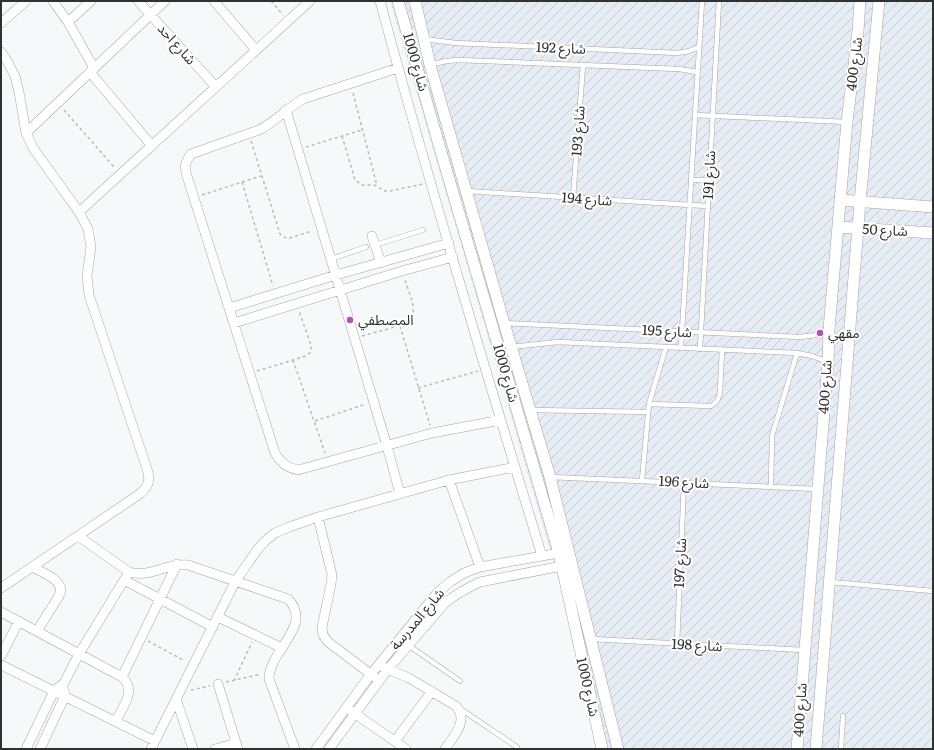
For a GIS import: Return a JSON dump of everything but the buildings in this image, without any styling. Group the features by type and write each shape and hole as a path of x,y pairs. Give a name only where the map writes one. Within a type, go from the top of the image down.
{"street":[{"path":"1,24 26,1"},
{"path":"53,1 68,22 92,70 152,146"},
{"path":"68,22 91,1"},
{"name":"شارع احد","path":"138,1 216,87"},
{"path":"26,133 165,1"},
{"path":"214,1 256,50"},
{"path":"79,212 310,1"},
{"path":"380,1 485,369 542,556"},
{"name":"شارع 1000","path":"398,1 559,553 602,749"},
{"name":"شارع 1000","path":"415,1 430,65 511,347 550,476 618,749"},
{"name":"شارع 400","path":"797,749 828,362 829,329 847,122 858,31 860,1"},
{"name":"شارع 400","path":"816,749 860,202 879,1"},
{"path":"858,31 876,34"},
{"path":"1,52 15,76 20,92 26,133 33,148 79,212 88,229 91,247 87,276 89,295 150,480 147,488 141,493 1,588"},
{"path":"398,68 303,99 286,110 269,125 191,154 186,160 185,168 275,453 280,462 288,468 298,470 432,433 501,420"},
{"path":"286,110 355,338 400,494"},
{"name":"شارع 50","path":"840,200 933,207"},
{"name":"شارع 50","path":"838,227 933,233"},
{"path":"371,243 381,263"},
{"path":"229,308 336,275 449,243"},
{"path":"399,257 402,270"},
{"path":"234,323 402,270 453,257"},
{"path":"1,665 116,721 153,745 235,582 257,550 275,533 318,517 449,480 515,467"},
{"path":"449,480 480,567"},
{"path":"318,517 332,575 322,628 324,635 328,642 379,680"},
{"path":"78,536 129,572 146,574 177,564 188,565 288,599 294,605 297,614 296,622 271,667 269,679 295,749"},
{"name":"شارع المدرسة","path":"318,746 377,666 437,593 450,582 464,573 480,567 559,553"},
{"path":"122,677 177,564"},
{"name":"شارع المدرسة","path":"329,749 388,669 445,603 456,594 480,582 562,566"},
{"path":"32,567 55,580 61,587 59,596 38,631"},
{"path":"26,749 54,691 64,683 79,654 129,572"},
{"path":"124,580 213,627"},
{"path":"1,612 122,677 128,682 130,690 128,698 116,721"},
{"path":"218,617 282,648"},
{"path":"1,656 19,621"},
{"path":"377,666 409,678 456,706 462,716 462,722 445,749"},
{"path":"40,749 65,696 64,683"},
{"path":"215,749 237,746 218,684"},
{"path":"395,741 432,691"},
{"path":"176,699 193,749"},
{"path":"346,708 406,749"},
{"path":"318,746 329,749"}],"lane":[{"name":"شارع 191","path":"680,348 702,1"},
{"name":"شارع 191","path":"700,349 718,1"},
{"name":"شارع 192","path":"423,39 456,43 678,53 699,47"},
{"name":"شارع 192","path":"430,65 446,61 459,60 679,69 697,72"},
{"name":"شارع 193","path":"573,198 583,65"},
{"path":"695,115 847,122"},
{"path":"691,180 708,180"},
{"name":"شارع 194","path":"467,191 707,206"},
{"path":"331,258 371,243 423,230"},
{"name":"شارع 195","path":"504,323 800,337 816,335 829,329"},
{"name":"شارع 195","path":"511,347 558,342 797,353 812,356 828,362"},
{"path":"642,480 648,404 666,347"},
{"path":"648,404 710,406 716,403 720,392 722,350"},
{"path":"771,487 772,436 797,353"},
{"path":"530,410 648,412"},
{"name":"شارع 196","path":"550,476 817,489"},
{"name":"شارع 197","path":"677,644 684,482"},
{"path":"829,582 933,591"},
{"name":"شارع 198","path":"591,639 804,650"},
{"path":"408,645 460,681"},
{"path":"456,706 517,747"},
{"path":"840,749 843,716"}],"path":[{"path":"272,1 288,21"},
{"path":"351,83 377,186"},
{"path":"58,103 120,175"},
{"path":"298,149 362,130"},
{"path":"248,134 280,234 286,238 290,238 322,228"},
{"path":"342,136 355,180 362,185 374,185 385,191 390,191 431,182"},
{"path":"194,198 261,176"},
{"path":"242,182 275,294"},
{"path":"355,338 400,326 411,321 414,316 414,310 402,270"},
{"path":"250,373 309,354 312,348 297,304"},
{"path":"400,326 432,433"},
{"path":"293,360 328,462"},
{"path":"418,388 485,369"},
{"path":"314,421 374,402"},
{"path":"234,680 255,635"},
{"path":"141,637 193,665"}],"shaded area":[{"path":"390,1 933,1 933,749 608,749"}],"place":[{"name":"المصطفي","path":"350,320"},
{"name":"مقهي","path":"820,333"}]}
